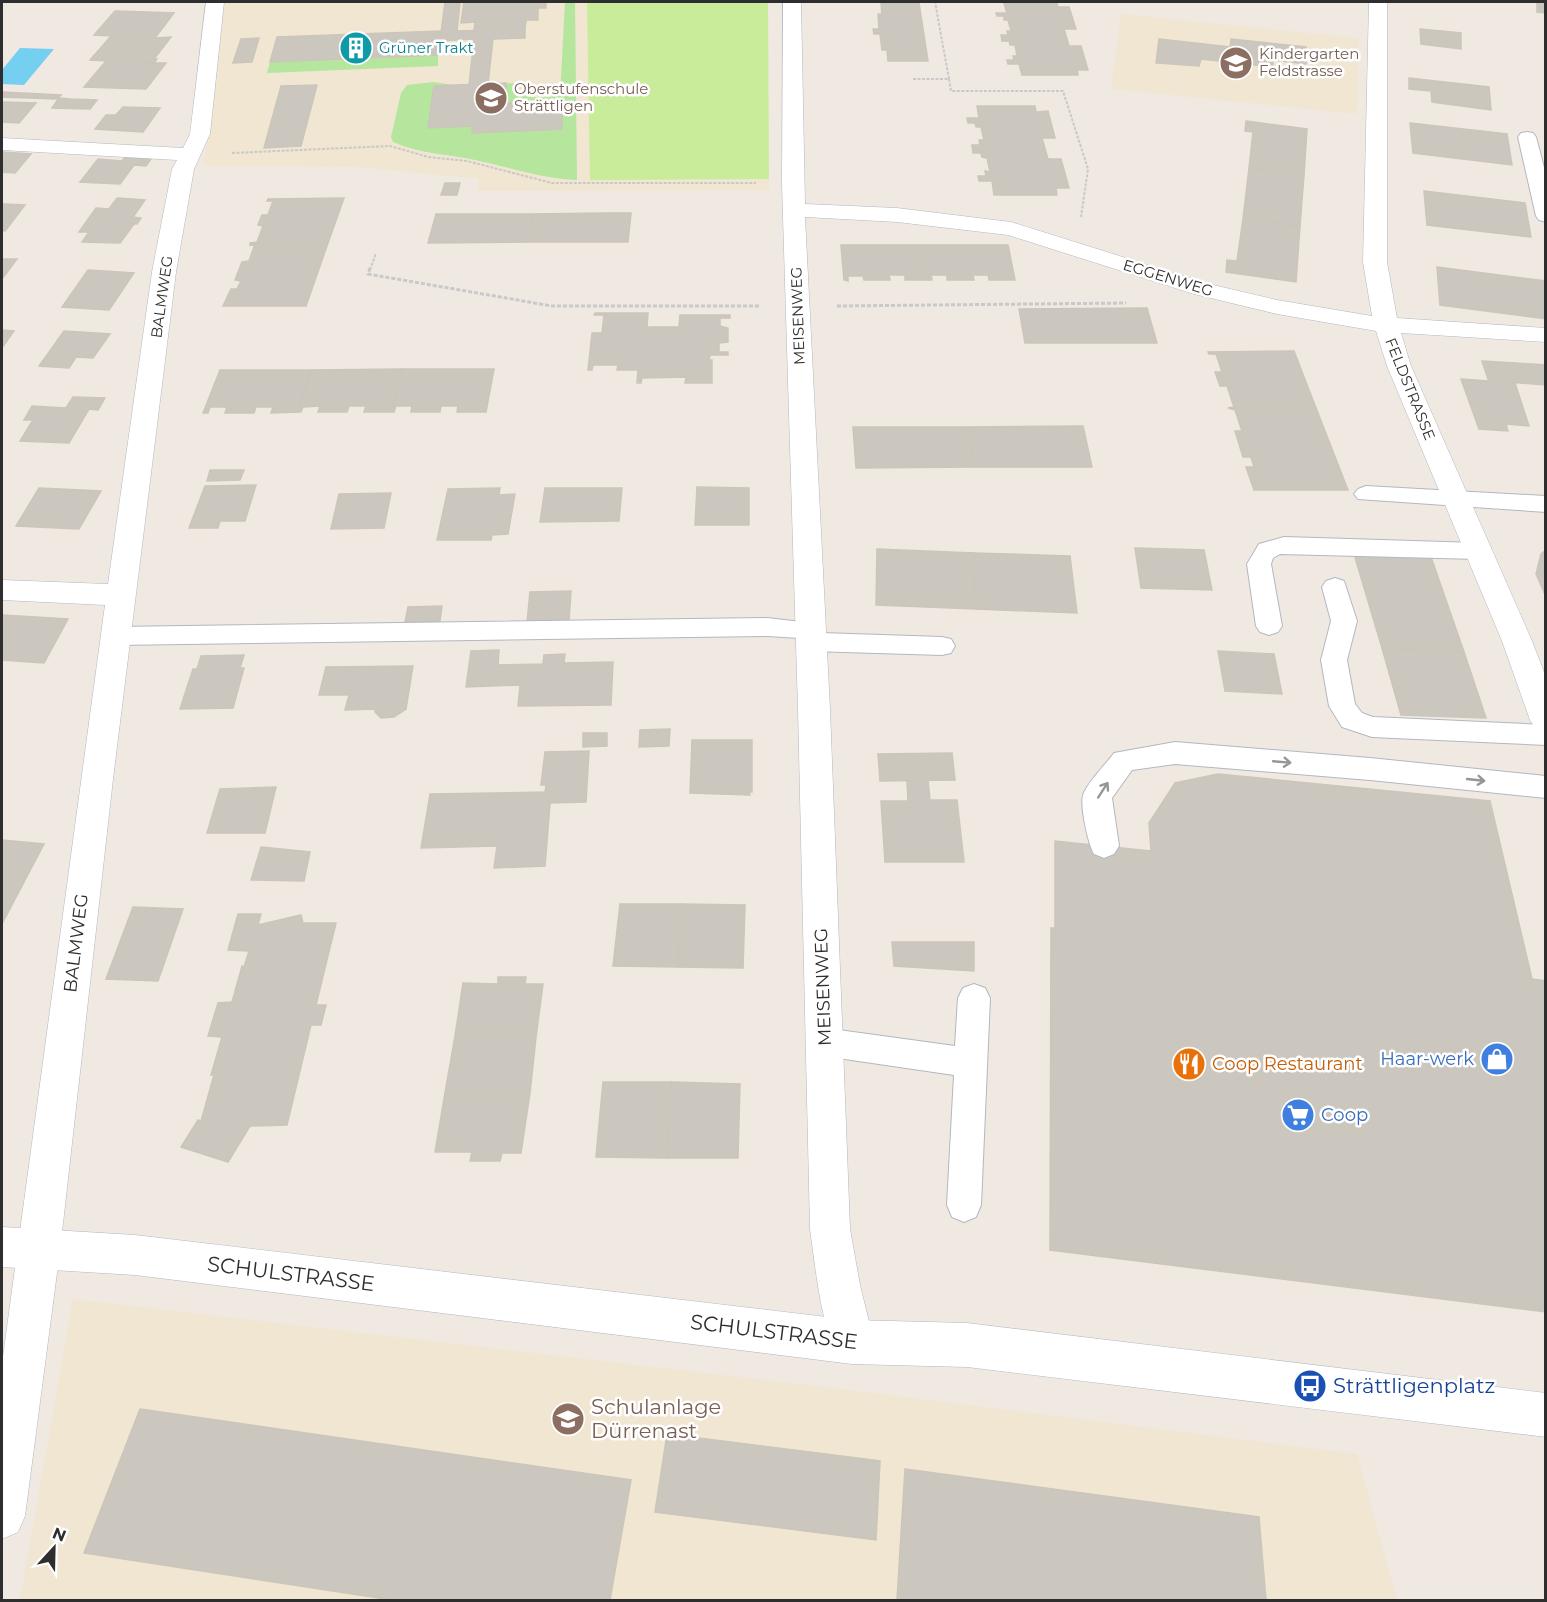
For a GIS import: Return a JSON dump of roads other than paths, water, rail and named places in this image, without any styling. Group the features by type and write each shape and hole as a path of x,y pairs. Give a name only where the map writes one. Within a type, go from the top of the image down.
{"street":[{"name":"BALMWEG","path":"2,1516 20,1248 121,596 164,272 183,169 200,134 215,2"},
{"name":"MEISENWEG","path":"792,2 794,210 831,1229 839,1285 852,1342"},
{"name":"FELDSTRASSE","path":"1378,2 1375,262 1386,325 1399,366 1516,641 1545,720"},
{"path":"2,144 189,155"},
{"name":"EGGENWEG","path":"794,210 897,215 987,225 1039,237 1220,294 1277,307 1386,325 1545,335"},
{"path":"2,590 121,596"},
{"name":"SCHULSTRASSE","path":"20,1248 135,1255 852,1342 967,1345 1545,1415"}],"lane":[{"path":"1527,137 1545,216"},
{"path":"1365,494 1545,504"},
{"path":"1269,626 1259,564 1261,557 1272,546 1478,551"},
{"path":"1335,587 1344,621 1334,660 1342,706 1352,720 1372,727 1545,735"},
{"path":"115,636 767,627 811,636 942,646"},
{"path":"1104,846 1097,796 1124,761 1175,753 1370,769 1545,787"},
{"path":"964,1205 975,998"},
{"path":"824,1042 972,1063"}],"water":[{"path":"20,48 54,49 24,85 2,84 2,70"}],"place":[{"name":"Grüner Trakt","path":"356,48"},
{"name":"Kindergarten Feldstrasse","path":"1236,63"},
{"name":"Oberstufenschule Strättligen","path":"491,98"},
{"name":"Haar-werk","path":"1497,1059"},
{"name":"Coop Restaurant","path":"1189,1064"},
{"name":"Coop","path":"1298,1115"},
{"name":"Strättligenplatz","path":"1310,1386"},
{"name":"Schulanlage Dürrenast","path":"568,1419"}]}
